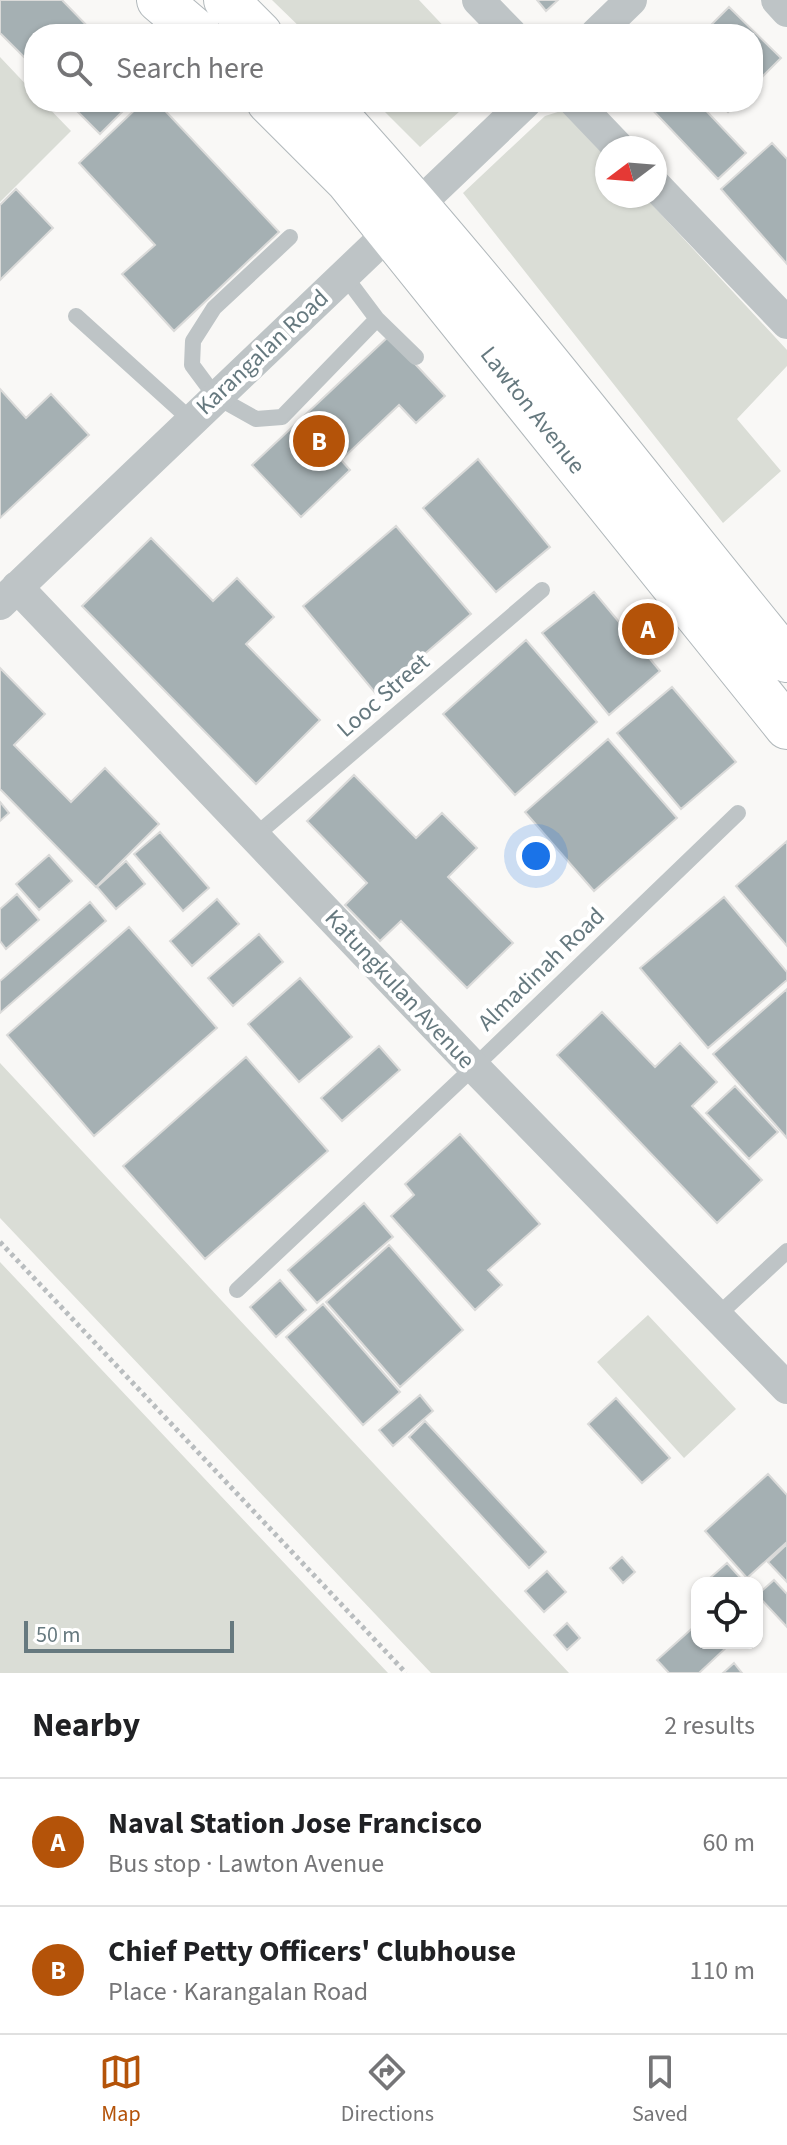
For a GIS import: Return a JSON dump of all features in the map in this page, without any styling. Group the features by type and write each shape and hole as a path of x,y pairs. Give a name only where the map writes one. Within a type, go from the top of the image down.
{"main road":[{"path":"159,0 187,24"},
{"path":"226,0 250,24"},
{"name":"Lawton Avenue","path":"279,112 348,181 404,219 787,660"},
{"name":"Lawton Avenue","path":"332,112 404,219 448,302 787,727"}],"street":[{"path":"478,0 501,24"},
{"path":"606,24 631,0"},
{"path":"777,0 787,11"},
{"name":"Karangalan Road","path":"8,595 516,112"},
{"path":"585,112 608,136"},
{"path":"667,198 787,323"},
{"name":"Katungkulan Avenue","path":"8,595 255,836 474,1067 787,1388"}],"lane":[{"path":"290,237 214,308 193,341 192,365 215,396 256,419 282,417 377,319"},
{"path":"344,275 377,319 416,357"},
{"path":"76,316 191,420"},
{"name":"Looc Street","path":"255,836 542,590"},
{"name":"Almadinah Road","path":"237,1290 738,813"},
{"path":"717,1316 787,1251"}],"path":[{"path":"0,1242 406,1673"}],"shaded area":[{"path":"272,0 419,0 442,24 297,24"},
{"path":"0,57 24,82 24,112 53,112 71,131 0,202"},
{"path":"385,112 459,112 420,147"},
{"path":"566,112 595,144 595,208 655,208 787,350 787,366 737,419 781,471 723,523 463,193 545,116"},
{"path":"0,1063 569,1673 431,1673 0,1218"},
{"path":"0,1262 388,1673 0,1673"},
{"path":"648,1315 736,1409 684,1458 597,1362"}],"building":[{"path":"0,0 62,0 85,24 24,24 24,57 0,33"},
{"path":"537,0 558,0 546,11"},
{"path":"729,7 746,24 712,24"},
{"path":"763,40 781,58 763,76"},
{"path":"78,112 122,112 100,134"},
{"path":"133,112 166,112 279,232 174,331 122,274 155,245 79,163"},
{"path":"654,112 707,112 746,153 718,179"},
{"path":"772,143 787,159 787,264 721,189"},
{"path":"16,189 53,228 0,280 0,205"},
{"path":"389,336 445,396 416,423 399,405 341,460 350,470 301,517 252,465"},
{"path":"0,389 26,418 51,394 89,435 0,518"},
{"path":"478,459 550,547 496,592 423,508"},
{"path":"396,526 471,614 377,695 303,606"},
{"path":"151,538 213,601 237,578 274,617 246,644 320,720 256,784 82,606"},
{"path":"594,592 660,671 609,715 542,633"},
{"path":"526,640 597,722 515,795 443,714"},
{"path":"0,668 45,714 14,745 71,802 105,768 159,824 96,887 0,789"},
{"path":"672,687 736,762 681,809 617,733"},
{"path":"608,739 677,818 594,891 525,812"},
{"path":"354,775 416,838 442,813 477,848 448,877 513,943 467,988 401,921 380,941 345,905 367,883 307,821"},
{"path":"0,802 9,813 0,821"},
{"path":"160,832 209,888 183,911 134,854"},
{"path":"787,841 787,946 736,886"},
{"path":"49,855 72,881 39,910 16,884"},
{"path":"126,861 145,884 116,909 97,887"},
{"path":"17,894 39,920 6,949 0,941 0,909"},
{"path":"724,897 787,972 787,980 708,1048 640,968"},
{"path":"217,899 239,924 192,966 170,941"},
{"path":"90,902 106,921 0,1013 0,981"},
{"path":"129,927 217,1028 94,1136 7,1035"},
{"path":"259,934 283,962 233,1006 208,978"},
{"path":"300,978 352,1037 299,1082 248,1024"},
{"path":"787,989 787,1138 713,1054"},
{"path":"602,1012 655,1067 680,1043 717,1082 692,1106 762,1180 717,1223 557,1055"},
{"path":"379,1046 400,1070 342,1121 321,1098"},
{"path":"246,1057 328,1151 205,1259 123,1166"},
{"path":"735,1086 778,1132 749,1159 706,1113"},
{"path":"460,1134 540,1224 488,1270 502,1285 475,1310 391,1216 414,1195 405,1184"},
{"path":"364,1203 393,1237 317,1303 288,1270"},
{"path":"389,1245 463,1330 400,1387 326,1302"},
{"path":"280,1280 306,1310 276,1337 250,1307"},
{"path":"323,1304 400,1392 363,1425 286,1337"},
{"path":"420,1395 433,1411 393,1446 379,1430"},
{"path":"616,1398 670,1458 642,1483 588,1424"},
{"path":"425,1421 546,1552 529,1568 409,1437"},
{"path":"768,1474 787,1495 787,1542 748,1577 705,1531"},
{"path":"787,1544 787,1582 768,1562"},
{"path":"622,1557 635,1572 623,1583 610,1568"},
{"path":"727,1563 740,1577 711,1577"},
{"path":"547,1571 566,1592 544,1612 525,1591"},
{"path":"774,1580 787,1594 787,1627 763,1601 763,1590"},
{"path":"567,1623 580,1638 567,1650 554,1635"},
{"path":"691,1629 691,1649 725,1649 699,1673 669,1673 657,1660"},
{"path":"734,1663 742,1673 723,1673"}],"place":[{"name":"Chief Petty Officers' Clubhouse","path":"319,441"},
{"name":"Naval Station Jose Francisco","path":"648,629"}]}
